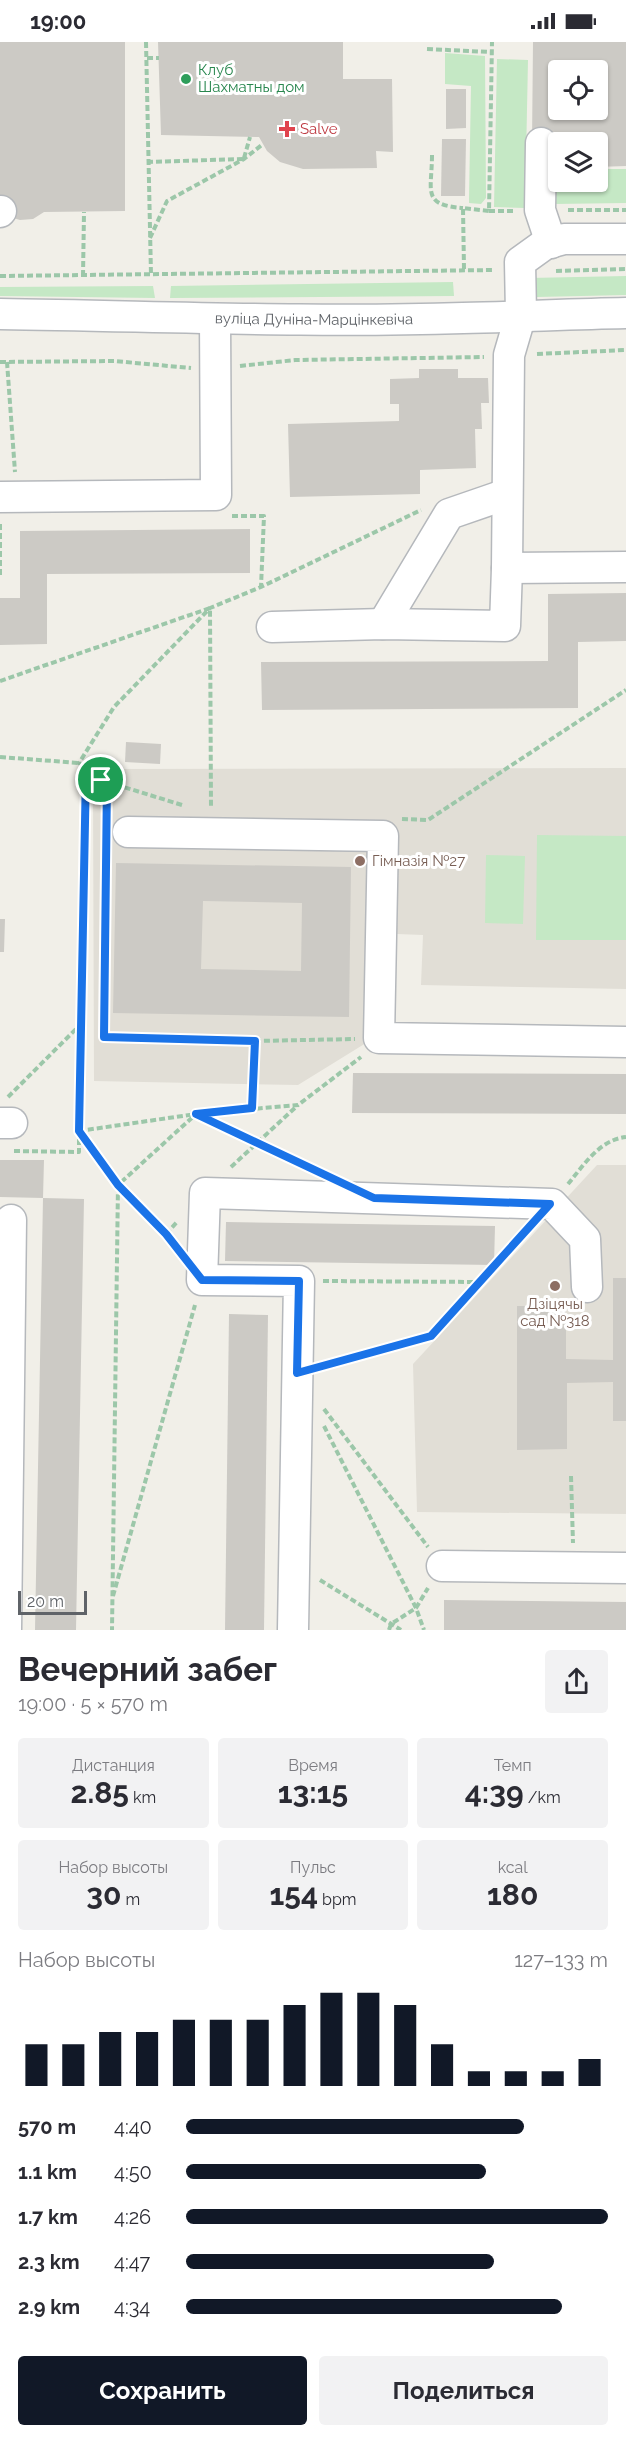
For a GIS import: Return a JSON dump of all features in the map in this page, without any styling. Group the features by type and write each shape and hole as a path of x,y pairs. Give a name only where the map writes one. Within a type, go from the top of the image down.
{"street":[{"path":"541,142 540,210 551,243"},
{"path":"272,627 383,624 505,627 509,355 521,314 520,262 551,243 564,239 626,239"},
{"name":"вуліца Дуніна-Марцінкевіча","path":"0,314 215,319 463,318 521,314 626,313"},
{"path":"6,505 216,495 215,319"},
{"path":"383,624 449,514 507,494"},
{"path":"507,568 626,567"},
{"path":"113,833 383,836 379,1038 626,1042"},
{"path":"293,1630 299,1281 202,1280 205,1193 550,1204 585,1239 587,1287"},
{"path":"6,1630 11,1220"},
{"path":"442,1566 626,1568"}],"path":[{"path":"146,42 151,275"},
{"path":"432,155 434,202 441,207 489,211 490,52 492,42"},
{"path":"427,49 490,52"},
{"path":"147,58 159,58"},
{"path":"244,159 250,136"},
{"path":"150,238 166,201 244,159 264,144"},
{"path":"147,162 244,159"},
{"path":"463,208 464,269"},
{"path":"83,276 84,212"},
{"path":"0,276 464,269 521,271 626,269"},
{"path":"0,362 114,361 216,369 295,360 626,350"},
{"path":"0,575 6,505 7,362"},
{"path":"0,681 210,608 261,587 432,504"},
{"path":"79,763 114,707 210,608"},
{"path":"210,608 211,813"},
{"path":"393,819 428,820 626,690"},
{"path":"0,757 79,763 86,771 107,782 190,807"},
{"path":"81,1023 6,1125 79,1152 86,771"},
{"path":"107,782 113,833 104,1037 255,1041 366,1038"},
{"path":"252,1108 255,1041"},
{"path":"79,1131 196,1114 298,1105 364,1055"},
{"path":"196,1114 320,1173"},
{"path":"112,1630 118,1185 196,1114"},
{"path":"79,1131 118,1185 166,1234 202,1280 113,1596"},
{"path":"389,1630 391,1624 416,1608 442,1566 297,1373 431,1336 595,1151 617,1138 626,1137"},
{"path":"299,1281 479,1282"},
{"path":"319,1416 416,1608 424,1630"},
{"path":"571,1476 573,1567"},
{"path":"294,1564 401,1630"}],"shaded area":[{"name":"Гімназія №27","path":"626,768 626,989 421,985 423,935 371,933 366,1043 298,1085 94,1081 93,789 110,769"},
{"name":"Дзіцячы сад №318","path":"597,1165 626,1165 626,1514 417,1512 413,1364"}],"green space":[{"path":"445,53 485,56 486,198 481,204 469,203 471,86 445,84"},
{"path":"497,59 528,60 525,208 494,207"},
{"path":"608,169 626,169 626,203 554,204 554,192 608,192"},
{"path":"626,276 626,295 537,297 531,295 529,278"},
{"path":"453,282 454,296 170,298 171,286"},
{"path":"153,286 155,298 0,296 0,287"},
{"path":"537,835 626,836 626,940 536,940"},
{"path":"486,855 525,856 523,924 485,923"}],"building":[{"path":"0,42 125,42 125,211 44,212 33,219 20,220 10,217 0,209"},
{"path":"158,42 343,42 343,79 392,79 393,152 376,151 377,168 303,169 280,162 267,151 259,137 161,135"},
{"path":"533,42 626,42 626,166 608,167 608,132 548,132 548,143 532,143"},
{"path":"446,89 466,89 466,128 446,129"},
{"path":"442,139 466,139 465,196 441,196"},
{"path":"419,369 458,369 458,378 488,378 489,403 481,403 482,429 475,429 476,468 420,470 420,494 290,497 288,424 399,421 399,404 390,404 390,379 419,378"},
{"path":"250,529 250,573 47,574 47,644 0,645 0,598 20,598 20,531"},
{"path":"626,593 626,641 578,642 578,708 262,710 261,662 548,661 548,594"},
{"path":"126,742 161,744 160,764 125,762"},
{"path":"116,863 351,867 349,1017 113,1013","holes":["203,901 302,903 301,971 201,969"]},
{"path":"0,919 5,919 4,952 0,952"},
{"path":"353,1073 626,1074 626,1114 352,1113"},
{"path":"0,1160 44,1160 43,1198 0,1197"},
{"path":"43,1198 84,1199 76,1630 35,1630"},
{"path":"226,1222 495,1226 494,1265 225,1261"},
{"path":"613,1278 626,1278 626,1421 613,1421 613,1382 567,1383 567,1449 517,1450 517,1306 566,1306 566,1359 613,1360"},
{"path":"229,1314 268,1315 264,1630 225,1630"},
{"path":"444,1600 626,1602 626,1630 444,1630"}],"place":[{"name":"Клуб Шахматны дом","path":"186,79"},
{"name":"Salve","path":"287,129"},
{"name":"Гімназія №27","path":"360,861"},
{"name":"Дзіцячы сад №318","path":"555,1286"}],"route":[{"path":"86,771 101,780 107,782 104,1037 255,1041 252,1108 196,1114 374,1198 550,1204 431,1336 406,1345 297,1373 299,1281 202,1280 166,1234 118,1185 79,1131 86,771"}]}
